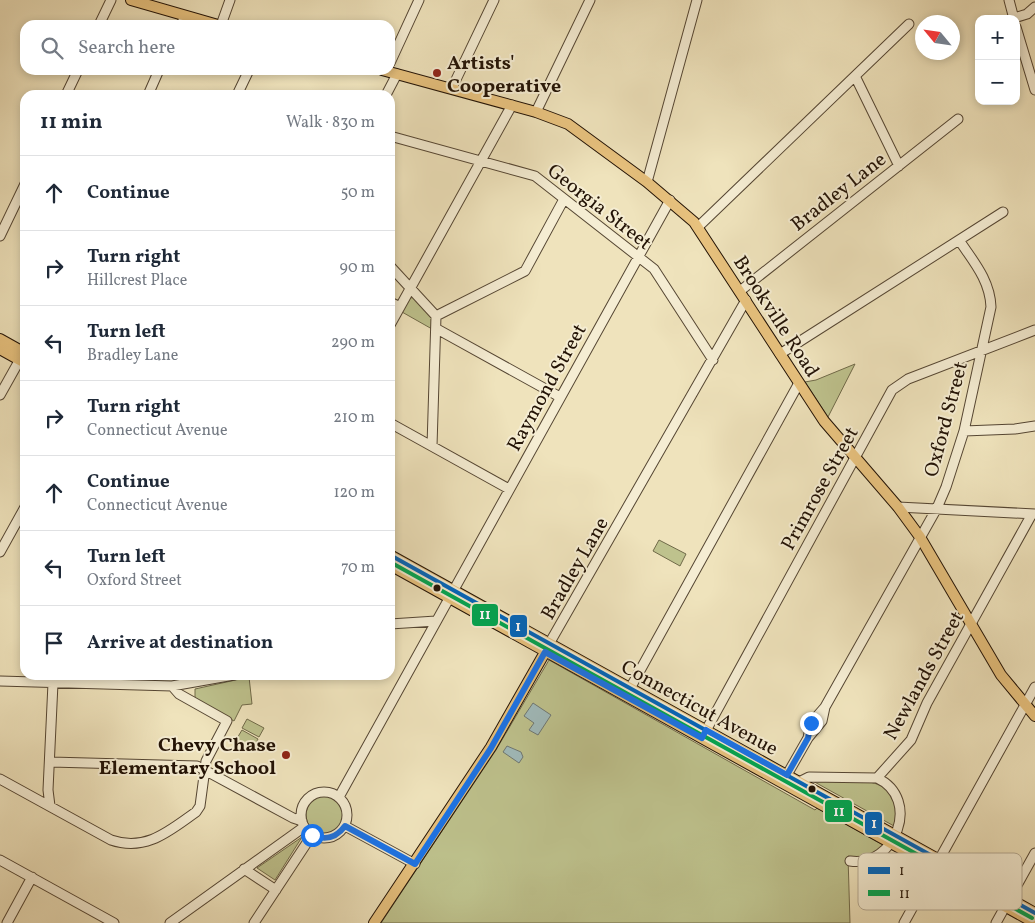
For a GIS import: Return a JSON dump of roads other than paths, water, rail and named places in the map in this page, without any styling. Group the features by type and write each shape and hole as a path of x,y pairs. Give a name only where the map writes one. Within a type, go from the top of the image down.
{"main road":[{"path":"131,0 183,20"},
{"name":"Brookville Road","path":"397,74 536,112 577,130 670,200 698,227 828,427 898,507 920,537 1001,675 1035,716"},
{"path":"0,339 20,353"},
{"path":"0,349 20,355"},
{"name":"Connecticut Avenue","path":"395,558 451,594 919,853"},
{"name":"Connecticut Avenue","path":"395,567 451,594"},
{"name":"Bradley Lane","path":"374,923 491,748 547,648"},
{"name":"Connecticut Avenue","path":"785,779 799,782 893,839"},
{"name":"Connecticut Avenue","path":"1022,908 1035,913"},
{"name":"Connecticut Avenue","path":"1017,910 1035,923"}],"street":[{"path":"101,20 111,0"},
{"path":"221,20 230,0"},
{"path":"395,49 419,0"},
{"path":"452,88 494,0"},
{"path":"536,112 590,0"},
{"path":"647,182 697,0"},
{"path":"1009,0 1013,15"},
{"path":"1020,16 1027,14 1035,7"},
{"path":"698,227 909,24"},
{"path":"1020,39 1035,90"},
{"path":"389,90 397,74"},
{"path":"68,90 76,75"},
{"path":"150,90 157,75"},
{"path":"240,90 247,75"},
{"path":"855,76 898,166"},
{"path":"395,316 512,105"},
{"name":"Bradley Lane","path":"740,290 958,119"},
{"name":"Georgia Street","path":"395,137 535,176 659,274 713,360"},
{"path":"0,236 20,194"},
{"path":"436,316 526,271 564,199"},
{"name":"Raymond Street","path":"339,797 670,200"},
{"path":"780,354 1002,212"},
{"name":"Oxford Street","path":"785,779 808,738 811,723 825,707 937,508 953,470 964,430 991,307 990,293 985,279 959,240"},
{"path":"395,272 436,316 432,446"},
{"name":"Bradley Lane","path":"547,648 746,300"},
{"path":"395,305 400,308"},
{"path":"437,329 560,397"},
{"name":"Primrose Street","path":"704,734 855,459 888,395 898,384 1035,330"},
{"path":"0,395 20,362"},
{"path":"628,692 799,383"},
{"path":"395,426 509,489"},
{"path":"964,430 1015,429 1035,426"},
{"path":"898,507 1033,514"},
{"name":"Newlands Street","path":"877,778 911,740 927,703 1033,514"},
{"path":"0,552 20,516"},
{"path":"395,624 436,621"},
{"path":"0,681 172,686 207,680"},
{"path":"50,806 48,790 51,762 53,683"},
{"path":"190,700 191,683"},
{"path":"0,779 111,840 128,844 146,842 160,837 198,809 202,801 206,761 227,721 190,700 172,686"},
{"path":"943,853 1035,687"},
{"path":"51,762 197,766 293,818 303,824 312,835 319,838 334,836 345,826 347,810 339,797 326,792 312,796 303,806 303,824"},
{"path":"799,782 809,777 877,778 890,787 900,805 901,822 893,839 882,853"},
{"path":"37,799 48,790"},
{"path":"170,923 303,824"},
{"path":"345,826 415,864"},
{"path":"254,923 312,835"},
{"path":"1022,876 1035,853"},
{"path":"0,860 114,923"},
{"path":"850,860 858,860"},
{"path":"244,869 276,890"},
{"path":"7,923 32,877"},
{"path":"904,923 911,910"},
{"path":"996,923 1003,910"}],"water":[{"path":"533,703 551,715 538,735 529,730 534,723 524,716"},
{"path":"507,746 521,752 523,757 519,763 503,752"}],"place":[{"name":"Artists' Cooperative","path":"437,73"},
{"name":"Chevy Chase Elementary School","path":"286,755"}]}
